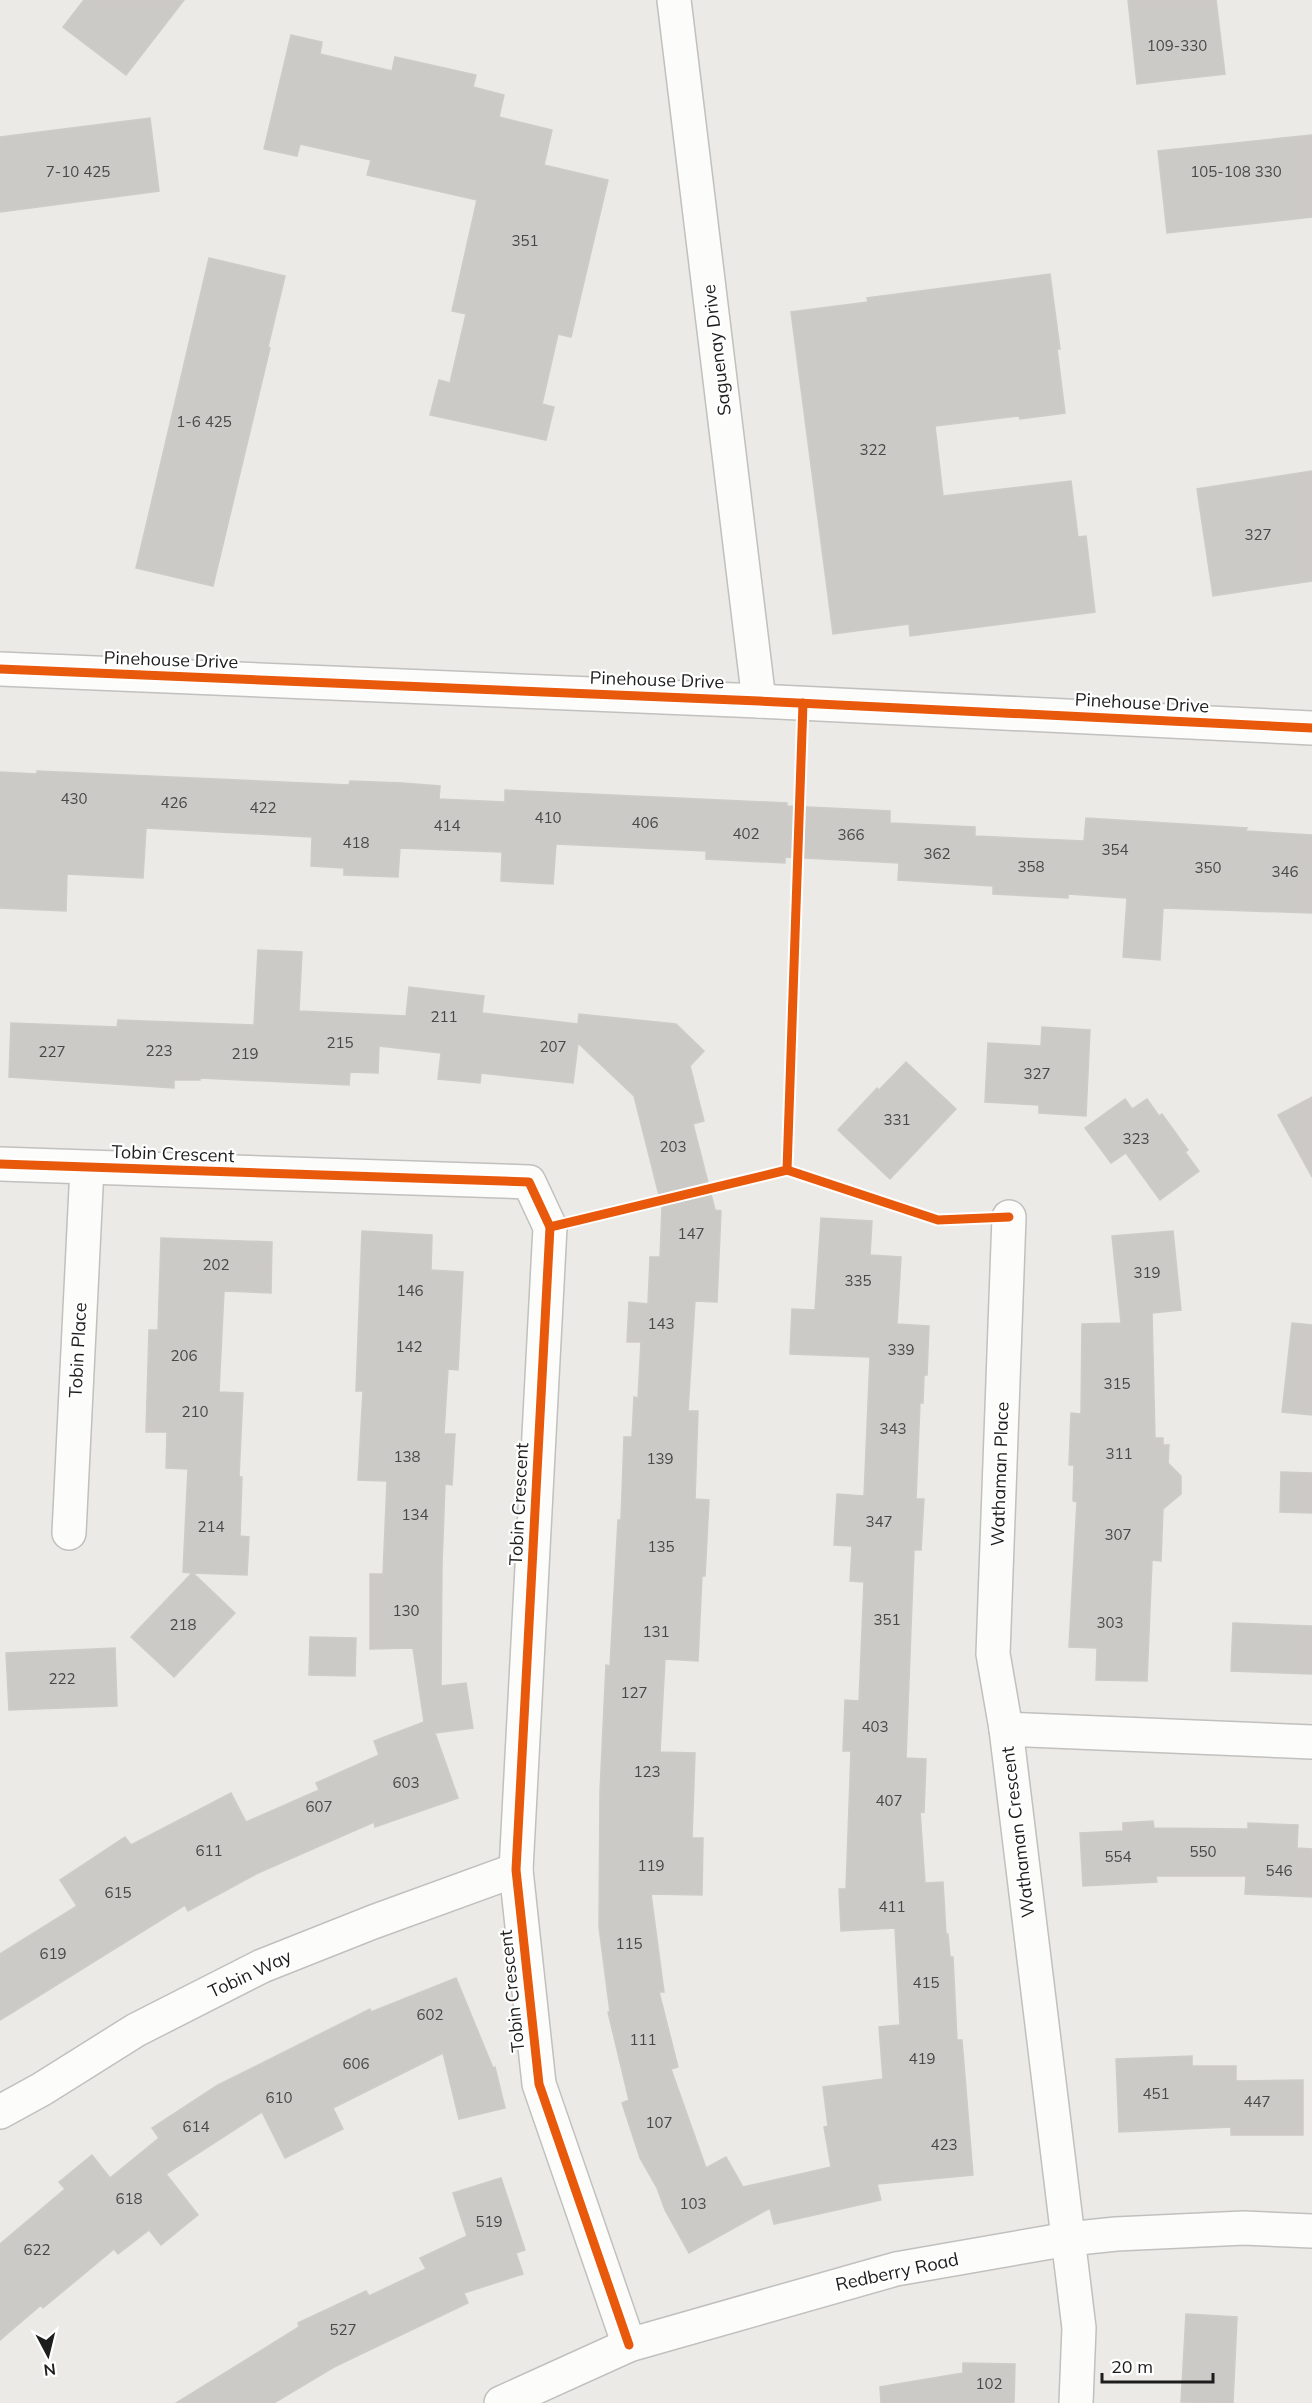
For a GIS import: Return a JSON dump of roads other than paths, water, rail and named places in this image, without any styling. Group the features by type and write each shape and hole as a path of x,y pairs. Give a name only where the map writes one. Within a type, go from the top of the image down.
{"street":[{"name":"Saguenay Drive","path":"674,0 759,701"},
{"name":"Pinehouse Drive","path":"0,669 759,701 1312,728"},
{"name":"Tobin Crescent","path":"0,1164 529,1182 550,1227 516,1870 539,2084 628,2345"},
{"name":"Tobin Place","path":"69,1533 87,1168"},
{"name":"Wathaman Place","path":"1006,1729 993,1654 1009,1217"},
{"name":"Wathaman Crescent","path":"1076,2403 1079,2328 1006,1729 1312,1742"},
{"name":"Tobin Way","path":"0,2112 42,2089 136,2030 262,1966 373,1922 516,1870"},
{"name":"Redberry Road","path":"501,2403 628,2345 896,2269 1068,2239 1244,2228 1312,2231"}]}
